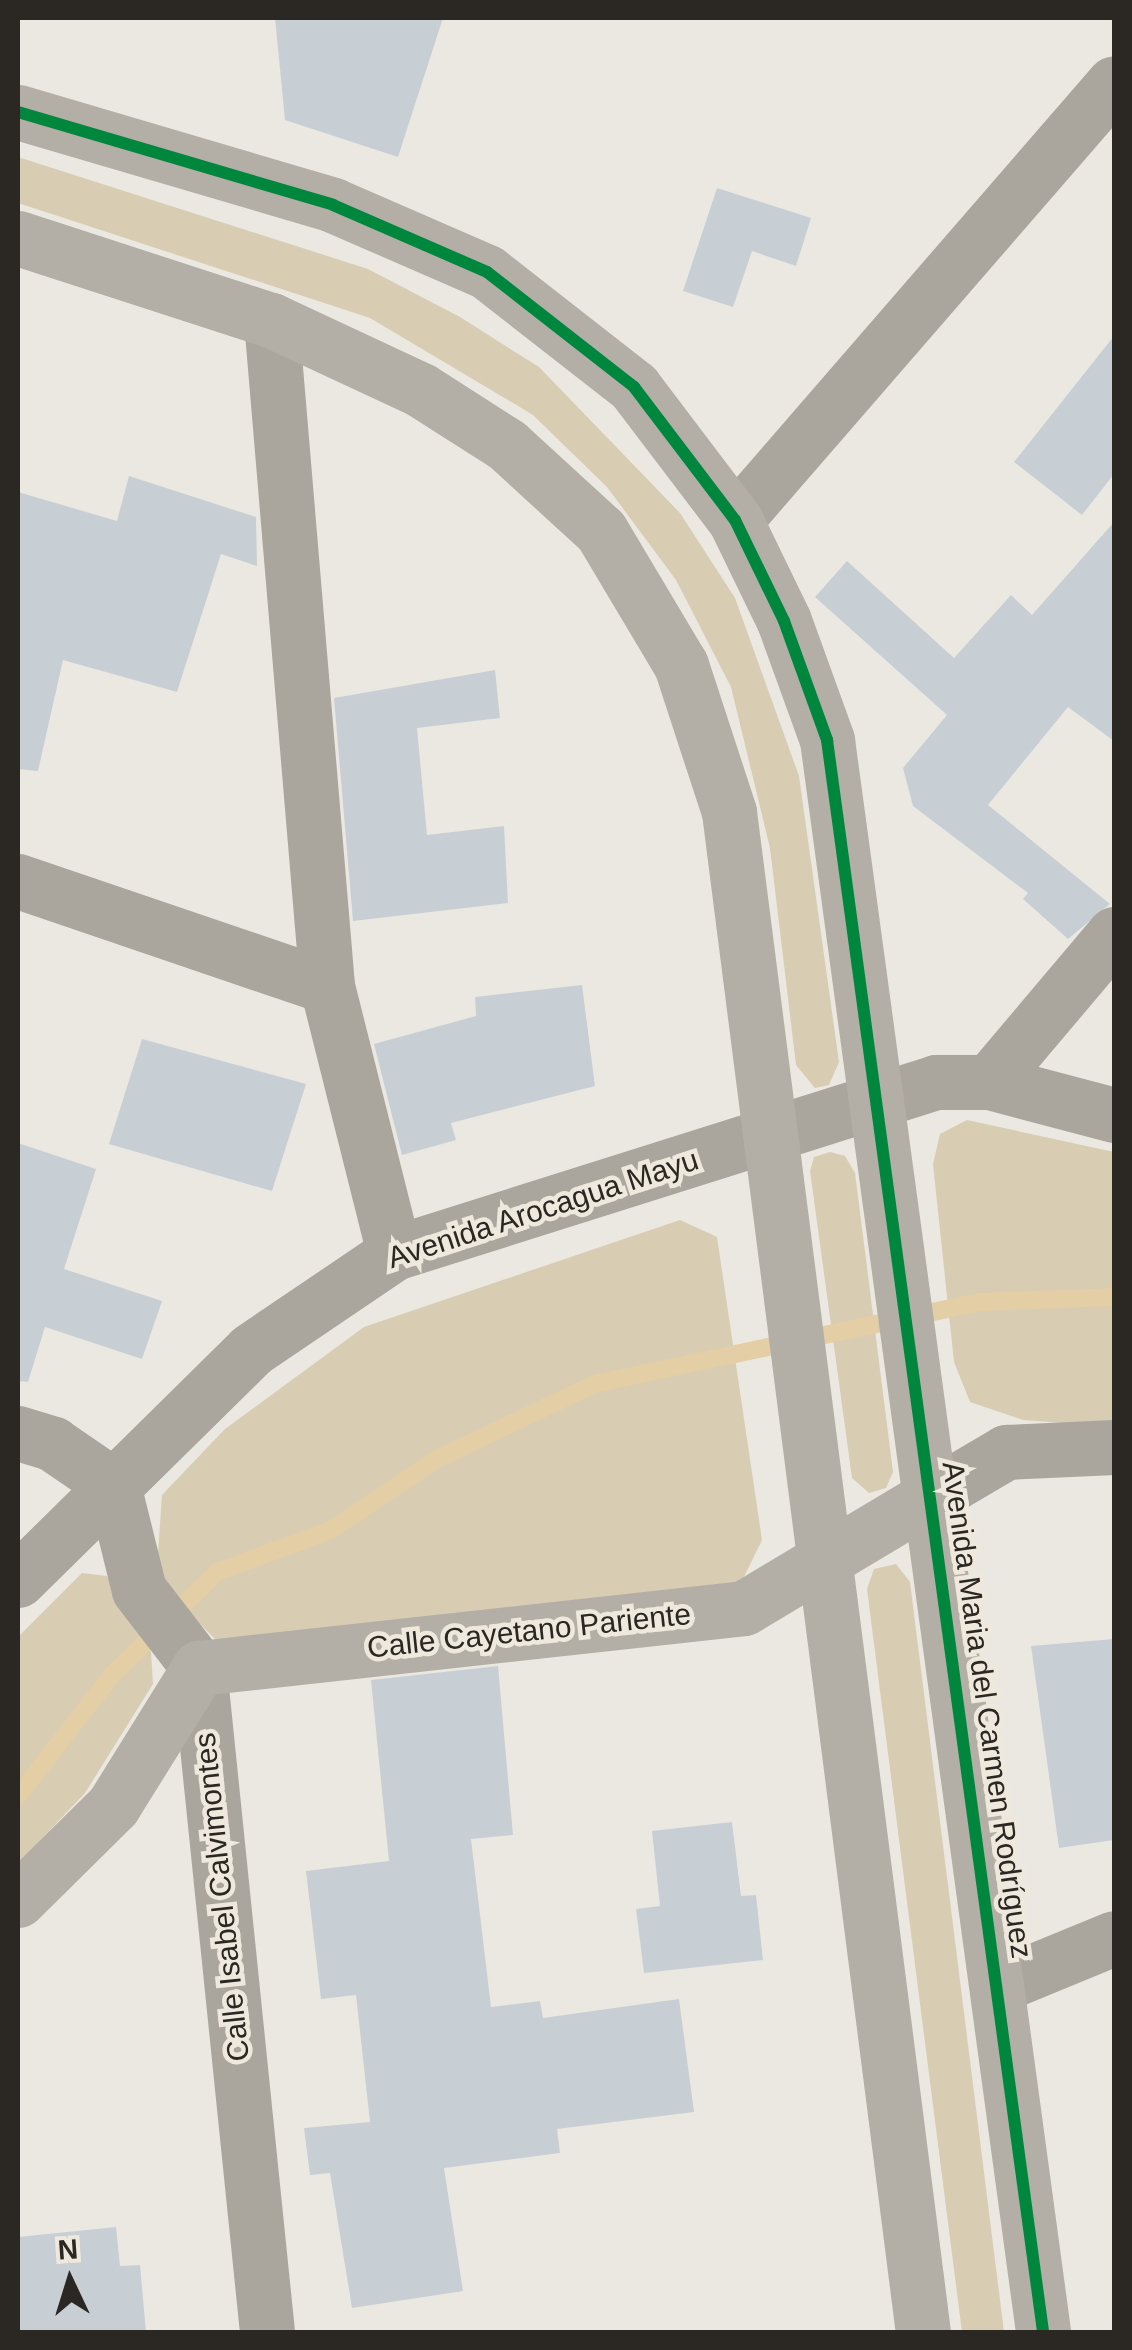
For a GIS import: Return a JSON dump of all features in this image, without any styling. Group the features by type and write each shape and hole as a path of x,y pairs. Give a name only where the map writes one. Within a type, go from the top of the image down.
{"street":[{"path":"735,520 1114,83"},
{"name":"Avenida Maria del Carmen Rodríguez","path":"18,112 333,205 487,272 634,386 735,520 784,621 827,740 1000,1985 1044,2332"},
{"path":"18,238 271,320 436,399 507,445 600,531 680,665 729,812 923,2332"},
{"path":"271,320 328,986 394,1253"},
{"path":"18,881 328,986"},
{"path":"989,1082 1114,934"},
{"name":"Avenida Arocagua Mayu","path":"18,1580 251,1350 394,1253 772,1134 876,1095 936,1082 989,1082 1114,1115"},
{"path":"18,1433 52,1444 113,1485 139,1590 199,1668 113,1806 18,1900"},
{"name":"Calle Cayetano Pariente","path":"199,1668 744,1608 1006,1452 1114,1447"},
{"name":"Calle Isabel Calvimontes","path":"199,1668 267,2332"},
{"path":"1000,1985 1114,1938"}],"shaded area":[{"path":"18,157 368,269 460,317 539,367 680,513 735,598 799,776 839,1062 829,1085 815,1088 796,1065 770,848 731,687 676,580 607,487 533,415 370,318 18,203"},
{"path":"967,1120 1114,1152 1114,1427 1023,1420 970,1402 954,1362 933,1164 940,1134"},
{"path":"830,1152 845,1156 855,1173 893,1472 886,1488 869,1493 852,1478 810,1171 814,1157"},
{"path":"680,1220 717,1237 762,1540 741,1583 216,1640 184,1608 157,1568 162,1495 225,1429 364,1327"},
{"path":"896,1564 910,1582 1004,2332 962,2332 867,1589 874,1569"},
{"path":"82,1573 107,1576 151,1652 153,1684 85,1793 18,1864 18,1637"}],"building":[{"path":"275,18 443,18 398,157 285,120"},
{"path":"717,188 811,218 796,266 752,251 733,307 683,291"},
{"path":"1114,336 1114,474 1082,515 1014,462"},
{"path":"129,476 256,517 257,566 221,554 177,692 63,660 38,771 18,769 18,492 117,521"},
{"path":"1114,522 1114,741 1068,707 988,805 1110,904 1068,939 1023,899 1028,893 913,806 903,768 947,715 815,597 847,561 954,658 1011,595 1032,615"},
{"path":"495,670 500,718 417,728 427,835 504,826 508,903 353,921 334,698"},
{"path":"582,985 595,1086 451,1123 456,1140 402,1155 374,1044 476,1016 475,997"},
{"path":"142,1039 306,1084 272,1191 109,1144"},
{"path":"18,1143 96,1169 64,1269 162,1301 142,1359 45,1327 28,1382 18,1381"},
{"path":"1114,1639 1114,1840 1059,1848 1031,1646"},
{"path":"498,1666 513,1835 471,1839 491,2007 540,2001 543,2018 679,1999 694,2112 557,2129 560,2153 444,2168 463,2291 352,2308 330,2173 310,2175 304,2128 370,2122 356,1995 321,1999 306,1871 389,1861 371,1680"},
{"path":"732,1822 741,1896 756,1895 763,1960 644,1973 636,1909 660,1906 652,1831"},
{"path":"116,2227 120,2266 140,2265 146,2332 18,2332 18,2237"}],"waterway":[{"path":"18,1796 112,1675 217,1572 331,1530 435,1460 594,1384 980,1302 1114,1297"}],"cycle path":[{"path":"18,112 333,205 487,272 634,387 735,520 784,621 827,740 1043,2332"}]}
